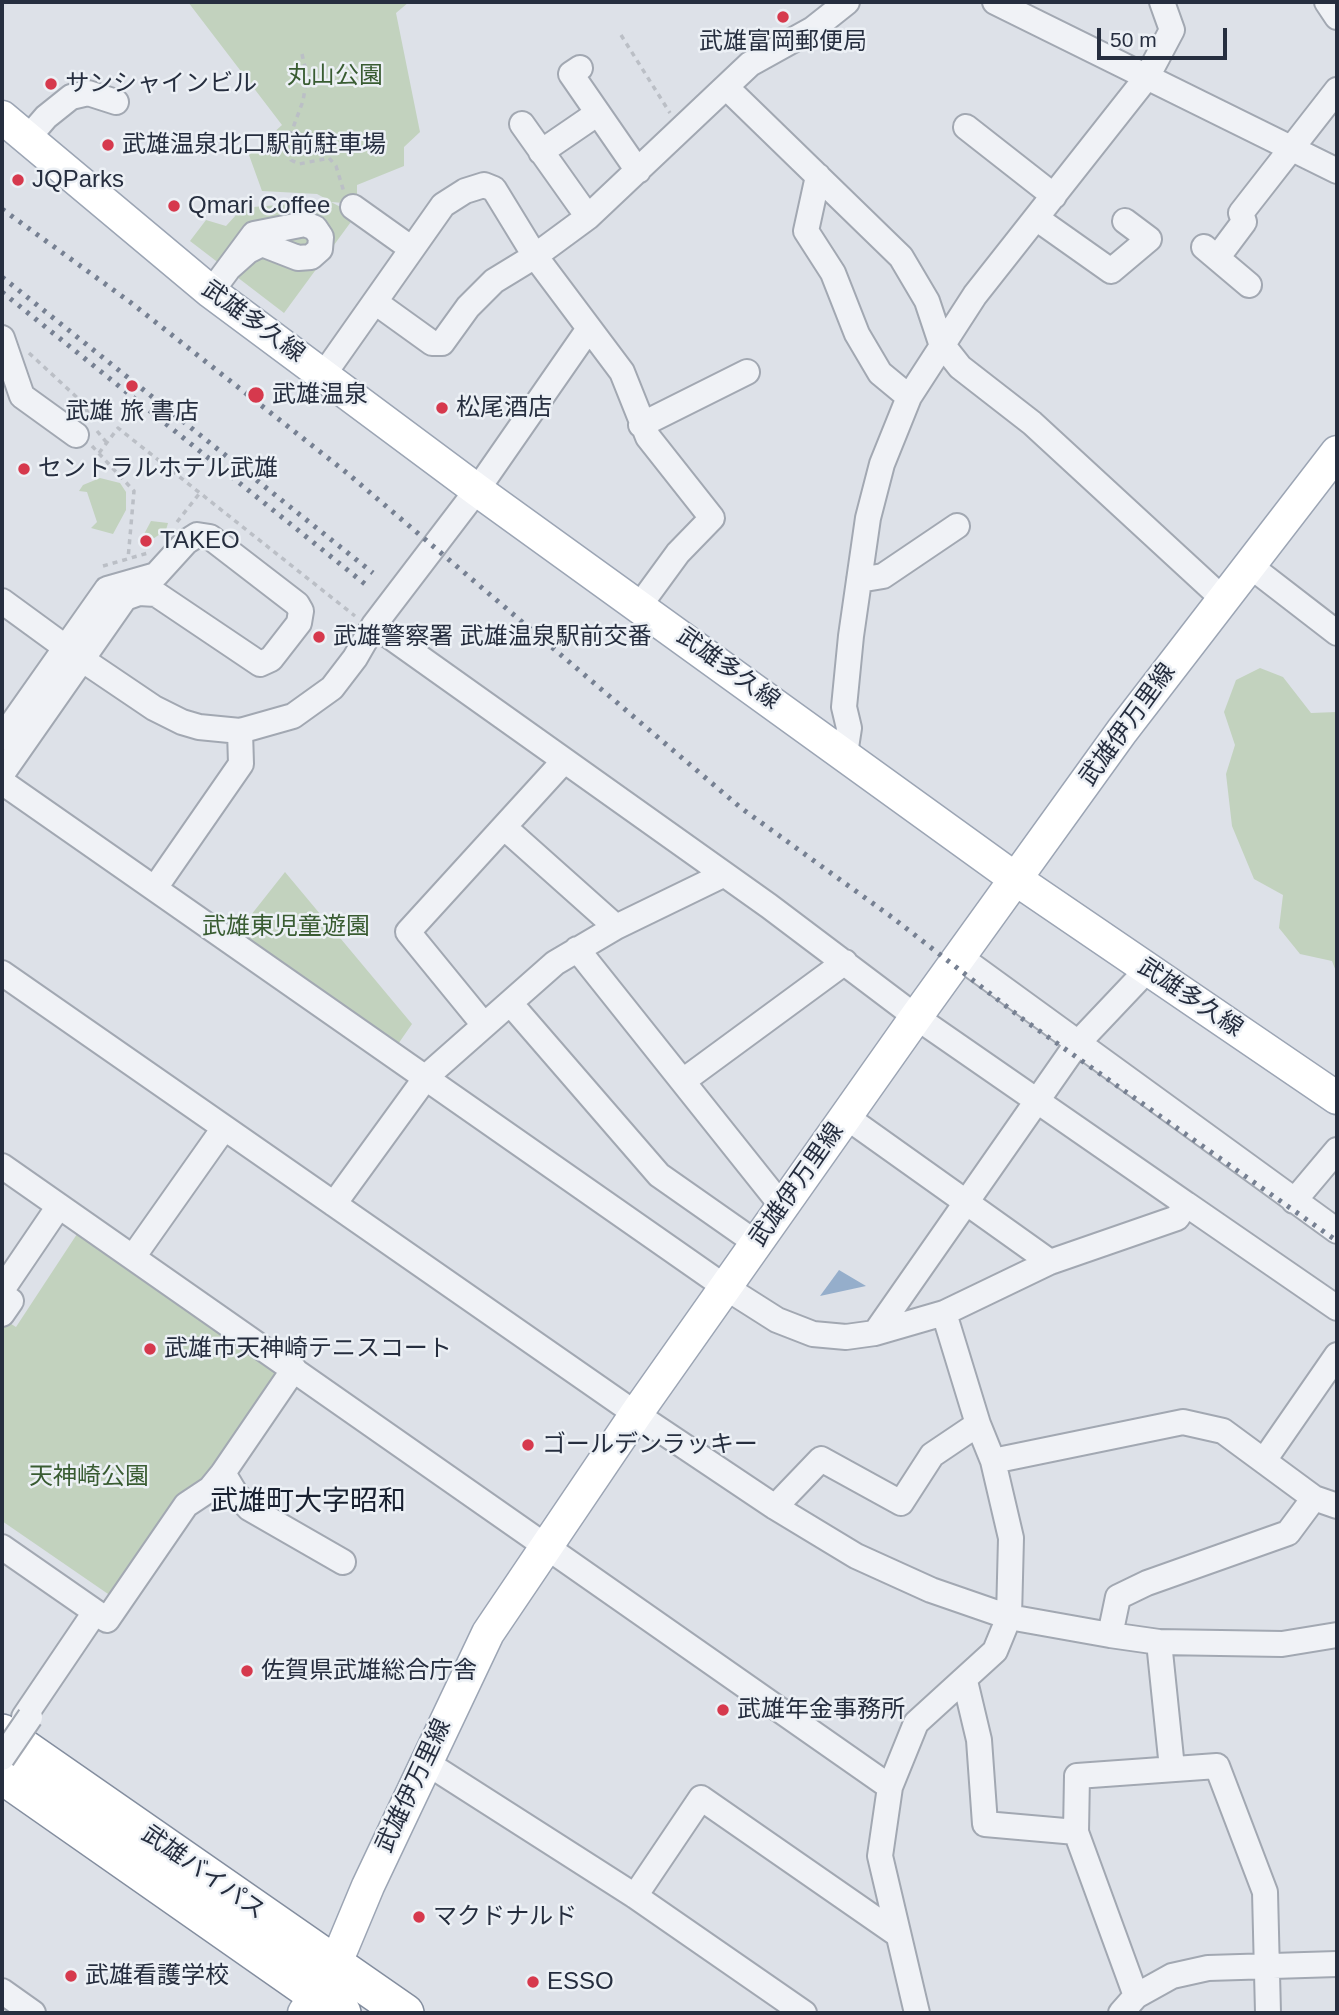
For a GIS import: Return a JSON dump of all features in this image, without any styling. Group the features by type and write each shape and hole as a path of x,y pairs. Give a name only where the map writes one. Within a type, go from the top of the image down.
{"highway":[{"name":"武雄バイパス","path":"25,1719 325,1997"},
{"name":"武雄バイパス","path":"2,1775 325,1997 405,2013"}],"main road":[{"name":"武雄多久線","path":"2,117 27,139 220,280 324,374 477,490 640,605 1017,880 1337,1098"},
{"name":"武雄伊万里線","path":"325,1997 368,1886 488,1633 636,1414 915,1017 1222,598 1337,452"}],"street":[{"path":"375,302 432,343 442,343 468,307 494,281 535,257 588,217 750,64 821,10 847,2"},
{"path":"995,2 1337,171"},
{"path":"845,754 849,727 844,707 868,518 882,464 909,397 942,343 1147,77 1172,30 1163,2"},
{"path":"1327,2 1337,17"},
{"path":"580,68 571,74 638,171"},
{"path":"726,86 901,257 927,300 942,343 960,367 1032,424 1222,598"},
{"path":"1249,285 1211,252 1244,222 1241,213 1337,90"},
{"path":"27,139 46,117 71,97 88,93 116,102"},
{"path":"541,152 598,113"},
{"path":"522,124 588,217"},
{"path":"966,127 1054,196"},
{"path":"818,176 806,231 833,273 857,334 880,373 909,397"},
{"path":"324,374 446,202 465,191 489,185 535,257 622,372 641,425 712,519 678,553 640,605"},
{"path":"354,207 412,250"},
{"path":"1036,218 1111,271 1149,239 1125,221"},
{"path":"2,601 73,653 168,716 198,727 240,731 284,719 332,688 355,658 366,621 477,490 588,330"},
{"path":"13,343 17,380 22,396 76,435"},
{"path":"641,425 747,372"},
{"path":"2,400 17,380"},
{"path":"859,579 883,576 957,526"},
{"path":"2,738 73,653 119,602 139,593 156,594 170,602 205,630 214,632 260,664 271,659 299,623 301,611 297,604 210,537 197,535 186,542 164,570 156,575 107,589 73,653 2,774"},
{"path":"1249,565 1337,633"},
{"path":"366,621 845,962 915,1017 1337,1308"},
{"path":"155,888 241,764 240,731"},
{"path":"484,1025 408,932 564,761"},
{"path":"2,782 427,1076 725,1287 777,1320 813,1334 846,1337 875,1333 944,1313 1050,1262 1177,1218 1186,1204"},
{"path":"505,828 616,927"},
{"path":"334,1204 427,1076 555,963 616,927 723,876"},
{"path":"577,949 782,1206"},
{"path":"960,957 1076,1045 1337,1231"},
{"path":"682,1082 845,962"},
{"path":"875,1333 1076,1045 1148,969"},
{"path":"2,973 636,1414 775,1507 856,1556 931,1590 1009,1617 1111,1635 1159,1642 1282,1644 1337,1635"},
{"path":"510,1003 659,1175 756,1242"},
{"path":"845,1116 1050,1262"},
{"path":"133,1257 224,1128"},
{"path":"1294,1201 1337,1150"},
{"path":"2,1166 890,1787"},
{"path":"3,1300 59,1206"},
{"path":"917,2013 880,1856 890,1787 916,1723 995,1651 1009,1617 1011,1538 993,1461 978,1424 944,1313"},
{"path":"1265,1460 1337,1355"},
{"path":"2,1758 25,1719 100,1615 186,1505 210,1489 223,1473 294,1369"},
{"path":"993,1461 1183,1422 1223,1431 1326,1502 1288,1534 1147,1583 1118,1597 1111,1635"},
{"path":"775,1507 821,1459 901,1503 932,1455 978,1424"},
{"path":"223,1473 248,1508 343,1562"},
{"path":"2,1530 104,1600 100,1615"},
{"path":"2,1547 100,1615"},
{"path":"1159,1642 1172,1768"},
{"path":"965,1681 979,1740 985,1824 1076,1832"},
{"path":"427,1763 635,1896 804,2013"},
{"path":"1268,2013 1268,1966 1265,1892 1217,1766 1077,1776 1076,1832 1128,2005 1172,1976 1208,1968 1268,1966 1337,1964"},
{"path":"635,1896 701,1798 897,1934"},
{"path":"2,1991 33,2013"},
{"path":"2,2010 7,2013"}],"path":[{"path":"621,35 680,130"},
{"path":"302,54 307,76 303,101 286,144 291,160 299,164 329,158 336,166 345,195 354,207"},
{"path":"13,343 83,403 95,430 107,443"},
{"path":"99,453 118,428 141,444 199,494 366,621"},
{"path":"76,435 99,453 134,491 128,559"},
{"path":"169,532 199,494"},
{"path":"103,566 154,551"}],"green space":[{"name":"丸山公園","path":"188,2 409,2 396,13 420,132 404,147 404,166 357,185 357,204 331,202 356,215 284,313 190,241 206,220 226,226 236,215 253,207 330,201 317,194 262,191 249,155 282,125"},
{"path":"100,478 120,483 126,492 126,510 113,534 91,528 97,522 87,492 79,491 83,485"},
{"path":"151,521 168,523 166,530 144,545 142,538"},
{"path":"1260,668 1283,677 1311,713 1337,712 1337,974 1332,961 1300,954 1279,928 1283,895 1254,879 1232,826 1226,774 1235,745 1224,712 1236,680"},
{"name":"武雄東児童遊園","path":"285,872 412,1024 396,1047 236,934"},
{"name":"天神崎公園","path":"79,1231 284,1371 209,1481 111,1596 2,1521 2,1331 8,1322 16,1327"}],"water":[{"path":"839,1270 866,1286 820,1296"}],"railway":[{"path":"2,209 130,302 347,473 741,808 893,918 1024,1020 1337,1241"},
{"path":"2,277 373,573"},
{"path":"2,292 365,584"}],"place":[{"name":"武雄富岡郵便局","path":"783,17"},
{"name":"サンシャインビル","path":"51,84"},
{"name":"武雄温泉北口駅前駐車場","path":"108,145"},
{"name":"JQParks","path":"18,180"},
{"name":"Qmari Coffee","path":"174,206"},
{"name":"武雄 旅 書店","path":"132,386"},
{"name":"武雄温泉","path":"256,395"},
{"name":"松尾酒店","path":"442,408"},
{"name":"セントラルホテル武雄","path":"24,469"},
{"name":"TAKEO","path":"146,541"},
{"name":"武雄警察署 武雄温泉駅前交番","path":"319,637"},
{"name":"武雄市天神崎テニスコート","path":"150,1349"},
{"name":"ゴールデンラッキー","path":"528,1445"},
{"name":"佐賀県武雄総合庁舎","path":"247,1671"},
{"name":"武雄年金事務所","path":"723,1710"},
{"name":"マクドナルド","path":"419,1917"},
{"name":"武雄看護学校","path":"71,1976"},
{"name":"ESSO","path":"533,1982"}],"district":[{"name":"武雄町大字昭和","path":"308,1502"}]}
